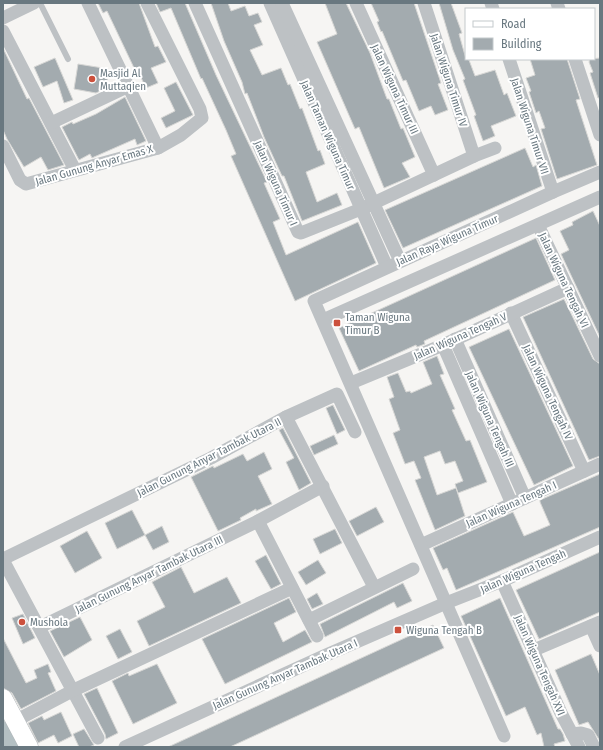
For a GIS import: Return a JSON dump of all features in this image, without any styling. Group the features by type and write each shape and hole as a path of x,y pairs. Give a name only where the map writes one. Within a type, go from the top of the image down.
{"street":[{"path":"3,18 34,3"},
{"path":"88,3 158,148"},
{"name":"Jalan Gunung Anyar Emas X","path":"3,146 20,180 26,184 158,148 181,135 202,118 200,109 147,3"},
{"name":"Jalan Wiguna Timur I","path":"195,3 298,232 301,233 361,209 474,156 495,148"},
{"name":"Jalan Taman Wiguna Timur","path":"270,3 295,45 374,203 400,261"},
{"name":"Jalan Taman Wiguna Timur","path":"282,3 295,45 361,209 387,267"},
{"name":"Jalan Wiguna Timur III","path":"356,3 434,175"},
{"name":"Jalan Wiguna Timur IV","path":"424,3 474,156"},
{"path":"3,31 75,170"},
{"name":"Jalan Wiguna Timur VII","path":"509,60 553,192"},
{"path":"575,60 595,104 600,135"},
{"path":"52,123 127,86"},
{"name":"Jalan Raya Wiguna Timur","path":"446,603 315,302 316,300 400,261 600,172"},
{"path":"323,320 599,199"},
{"name":"Jalan Wiguna Tengah VI","path":"538,225 600,356"},
{"name":"Jalan Wiguna Tengah V","path":"351,382 449,342 568,288"},
{"name":"Jalan Wiguna Tengah IV","path":"511,313 584,471"},
{"name":"Jalan Wiguna Tengah III","path":"449,342 525,498"},
{"name":"Jalan Wiguna Tengah III","path":"449,342 512,504"},
{"path":"286,417 337,394 355,432"},
{"name":"Jalan Gunung Anyar Tambak Utara II","path":"3,559 211,458 286,417 374,587"},
{"name":"Jalan Wiguna Tengah I","path":"421,545 600,464"},
{"name":"Jalan Gunung Anyar Tambak Utara III","path":"40,627 258,521 323,486"},
{"path":"258,521 317,636"},
{"name":"Jalan Wiguna Tengah","path":"446,603 502,581 600,537"},
{"path":"3,559 74,690 98,738"},
{"path":"309,620 413,569"},
{"name":"Jalan Wiguna Tengah XVI","path":"502,581 579,747"},
{"path":"15,721 74,690 292,588"},
{"path":"446,603 504,736"},
{"name":"Jalan Gunung Anyar Tambak Utara I","path":"125,747 324,656 446,603"},
{"path":"534,650 596,624 600,646"},
{"path":"3,698 29,747"},
{"path":"572,734 581,733 588,735 594,747"}],"lane":[{"path":"40,3 68,59"}],"building":[{"path":"98,3 139,3 155,47 158,46 166,62 151,68 158,83 146,88 137,69 135,70 107,11 103,13"},
{"path":"156,3 185,3 216,75 267,182 264,183 280,219 273,222 286,255 358,222 376,263 295,301 231,156 236,154 226,130 202,78 201,79 171,8 160,12"},
{"path":"211,3 228,3 231,11 245,6 249,16 258,13 262,22 254,25 263,45 250,50 262,75 281,68 288,85 290,84 300,109 302,108 318,151 320,150 325,164 306,172 317,202 337,193 342,205 302,221 284,176 282,176 264,137 247,93 245,94 242,82 224,41"},
{"path":"325,3 346,3 370,53 387,99 389,99 401,129 403,128 415,157 402,163 410,177 384,188 359,127 355,129 317,42 337,34"},
{"path":"371,3 414,3 441,83 438,84 448,110 435,115 431,106 419,111 406,80 403,81 382,31 381,32 377,22 379,21"},
{"path":"439,3 451,3 462,33 459,34 465,60 469,60 475,76 495,70 504,95 507,93 516,116 491,126 495,136 483,141 474,116 476,115 463,80 465,79 453,50"},
{"path":"3,48 27,99 29,98 64,165 48,170 41,157 24,167 7,139 3,130"},
{"path":"55,58 73,100 64,103 57,81 43,87 34,67"},
{"path":"595,58 600,58 600,98 598,98 590,73 593,72 590,60 595,60"},
{"path":"530,60 567,60 580,99 576,100 597,165 557,179 541,129 545,128 539,111 536,113 529,92 531,91 526,78 535,75"},
{"name":"Masjid Al Muttaqien","path":"78,64 109,69 106,88 96,93 74,89"},
{"path":"176,82 193,115 166,128 161,118 175,111 164,88"},
{"path":"125,97 146,141 137,145 135,139 92,158 90,154 79,160 62,127 96,114"},
{"path":"525,148 533,167 536,165 542,186 403,248 385,210"},
{"path":"593,211 600,226 600,337 561,254 569,250 560,231 573,225 572,222"},
{"path":"536,238 555,280 424,341 425,344 417,347 416,345 359,371 339,328"},
{"path":"564,299 593,359 600,364 600,456 589,460 523,317"},
{"path":"509,329 573,466 534,485 469,347"},
{"path":"437,356 444,374 440,375 455,409 452,410 466,441 470,440 487,482 458,493 455,484 463,481 455,461 445,464 440,451 424,457 437,495 456,488 465,516 435,530 415,480 421,478 414,461 405,464 393,433 400,430 389,399 394,397 387,377 398,373 406,392 410,391 411,393 432,384 423,362"},
{"path":"333,405 345,430 337,434 326,408"},
{"path":"283,428 311,483 299,490 286,462 294,458 279,430"},
{"path":"334,435 338,444 314,455 310,446"},
{"path":"264,452 272,469 258,476 272,504 256,511 256,509 240,518 241,520 218,531 191,477 243,454 247,461"},
{"path":"600,474 600,527 456,590 447,568 443,570 433,548 513,512 524,536 550,525 540,500"},
{"path":"376,507 384,522 357,536 349,521"},
{"path":"132,510 145,535 117,549 105,523"},
{"path":"162,526 169,542 153,550 145,535"},
{"path":"335,529 342,543 320,554 313,539"},
{"path":"87,531 102,558 75,573 60,546"},
{"path":"600,552 600,612 539,639 516,590"},
{"path":"266,555 281,584 271,589 255,561"},
{"path":"318,560 326,573 306,585 298,572"},
{"path":"181,567 194,593 227,577 241,603 149,646 137,621 165,607 152,582"},
{"path":"403,583 412,601 397,608 394,602 325,637 320,624"},
{"path":"317,593 323,604 312,609 307,599"},
{"path":"289,598 296,612 274,623 283,642 305,630 312,642 225,684 202,639"},
{"path":"500,598 558,729 560,729 563,734 565,741 554,744 555,747 544,747 541,733 537,735 525,707 506,716 461,616"},
{"path":"23,614 35,638 23,644 12,618"},
{"path":"80,617 92,640 64,657 50,631"},
{"path":"433,625 444,648 230,747 168,747"},
{"path":"120,629 132,652 118,659 106,636"},
{"path":"3,638 26,683 37,678 34,670 48,664 51,672 48,673 56,691 21,709 12,693 3,688"},
{"path":"591,654 600,675 600,741 588,722 579,725 555,670"},
{"path":"157,664 177,703 133,724 112,681 128,673 129,676"},
{"path":"97,688 118,733 106,739 105,734 84,694"},
{"path":"61,712 72,736 58,743 54,735 38,743 28,723 42,716 44,720"},
{"path":"84,729 94,745 89,747 79,747 73,734"}],"waterway":[{"path":"3,731 11,747"}],"place":[{"name":"Masjid Al Muttaqien","path":"92,79"},
{"name":"Taman Wiguna Timur B","path":"337,323"},
{"name":"Mushola","path":"22,622"},
{"name":"Wiguna Tengah B","path":"398,630"}]}
